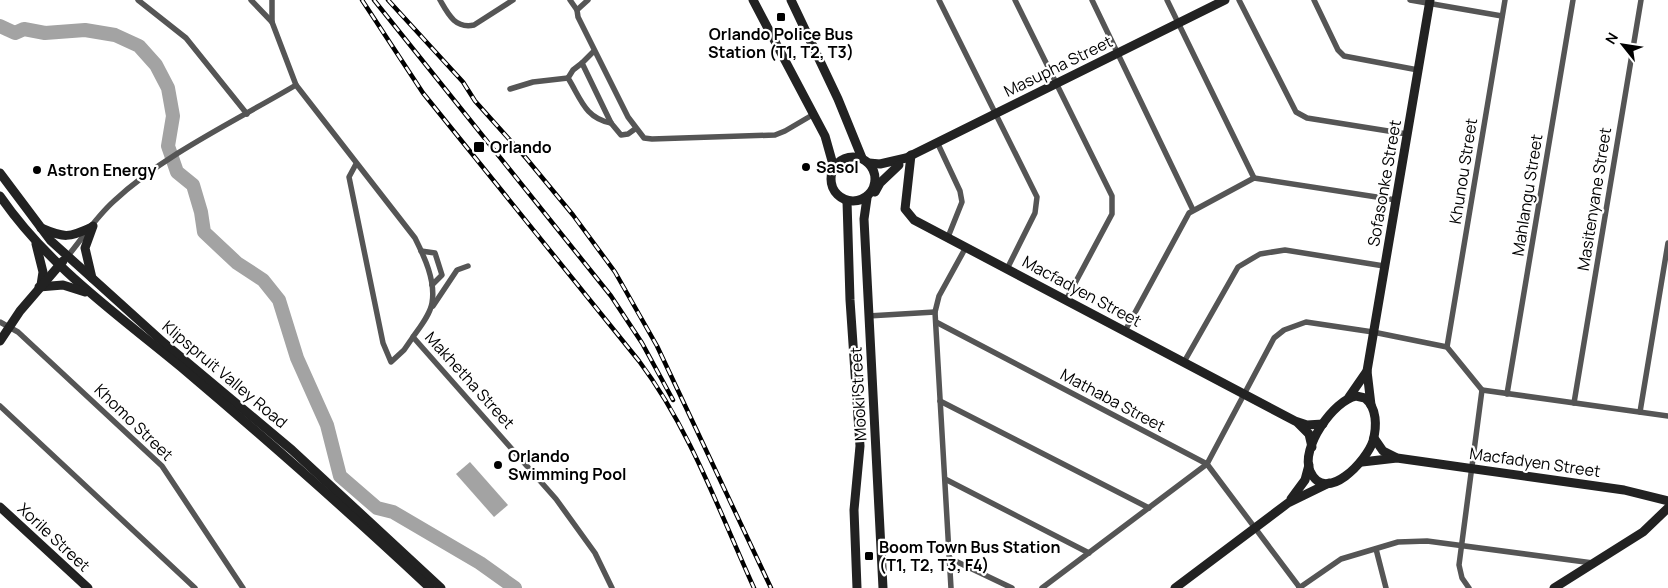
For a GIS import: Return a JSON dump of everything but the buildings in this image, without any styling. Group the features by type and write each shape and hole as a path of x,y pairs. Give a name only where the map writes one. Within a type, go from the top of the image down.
{"main road":[{"path":"754,0 825,136 834,168"},
{"path":"791,0 866,161 874,170 875,180 867,198 859,201 844,199 832,187 831,179 834,168 844,158 866,161"},
{"name":"Masupha Street","path":"875,180 937,142 1224,0"},
{"name":"Sofasonke Street","path":"1175,588 1288,503 1345,477 1362,462 1374,438 1375,418 1371,405 1366,370 1430,2"},
{"path":"866,208 880,183 905,160"},
{"name":"Masupha Street","path":"866,161 880,164 905,160"},
{"name":"Macfadyen Street","path":"905,160 905,209 914,220 1296,421 1307,425 1322,424"},
{"name":"Klipspruit Valley Road","path":"0,173 38,227 67,257 164,343 292,450 441,588"},
{"name":"Klipspruit Valley Road","path":"0,196 35,242 60,266 92,295 277,448 430,588"},
{"name":"Mooki Street","path":"867,198 868,316 883,588"},
{"name":"Mooki Street","path":"844,199 860,446 854,510 857,588"},
{"path":"38,227 65,237 76,235 92,226"},
{"path":"92,226 85,248 92,278"},
{"path":"35,242 42,262 40,286"},
{"path":"0,341 4,323 67,257"},
{"path":"40,286 63,284 92,295"},
{"name":"Sofasonke Street","path":"1288,503 1302,485 1309,465 1312,448 1322,424 1334,410 1350,397 1366,370"},
{"path":"1350,397 1361,396 1371,405"},
{"name":"Macfadyen Street","path":"1296,421 1309,434 1312,448"},
{"name":"Macfadyen Street","path":"1374,438 1383,451 1397,458"},
{"name":"Macfadyen Street","path":"1362,462 1397,458 1624,490 1668,500"},
{"path":"1309,465 1314,477 1320,481 1332,482"},
{"name":"Xorile Street","path":"0,507 88,588"},
{"path":"1554,588 1643,532 1668,508"}],"street":[{"path":"138,0 186,38 247,114"},
{"path":"251,0 272,22"},
{"path":"272,0 272,22"},
{"path":"440,0 453,20 468,26 474,25 513,0"},
{"path":"570,0 577,10 584,31 635,129 644,138 652,140 763,136 785,132 814,114"},
{"path":"577,10 588,0"},
{"path":"939,0 1034,188 1038,205 1007,269"},
{"path":"1015,0 1112,196 1113,209 1066,300"},
{"path":"1092,0 1119,52 1193,210"},
{"path":"1167,0 1254,178"},
{"path":"1239,0 1296,112 1307,118 1407,134"},
{"path":"1314,0 1338,50 1344,56 1418,70"},
{"path":"1410,0 1502,16"},
{"name":"Khunou Street","path":"1447,347 1505,0"},
{"name":"Mahlangu Street","path":"1507,394 1573,0"},
{"name":"Masitenyane Street","path":"1574,403 1641,0"},
{"name":"Makhetha Street","path":"272,22 296,84 415,238 421,251 432,285 432,304 413,337 556,499 595,554 612,588"},
{"path":"568,78 573,70 594,51"},
{"path":"582,63 611,123 621,135 628,134 635,129"},
{"path":"510,89 533,82 568,78"},
{"path":"568,78 590,114 597,120 611,123"},
{"path":"67,257 112,203 159,166 296,84"},
{"path":"937,142 960,191 962,202 948,237"},
{"path":"356,164 349,177 383,343 391,362 404,350 413,337"},
{"path":"1125,331 1185,217 1193,210 1254,178 1396,200"},
{"path":"1640,412 1668,243"},
{"path":"951,588 935,312 939,296 966,247"},
{"path":"1184,362 1233,274 1251,258 1285,250 1384,266"},
{"path":"421,251 435,253 442,275 432,285"},
{"path":"427,314 457,270 468,266"},
{"path":"868,316 935,312"},
{"name":"Mathaba Street","path":"936,322 1206,464 1300,588"},
{"path":"1042,588 1206,464 1274,338 1284,330 1306,322 1373,332 1447,347 1482,390 1668,416"},
{"name":"Khomo Street","path":"4,323 162,466 243,588"},
{"path":"1469,588 1460,572 1482,390"},
{"path":"940,401 1149,508"},
{"path":"0,406 195,588"},
{"path":"945,479 1088,553"},
{"path":"1300,588 1336,562 1408,541 1593,563"},
{"path":"1376,549 1386,588"},
{"path":"949,558 1012,588"}],"shaded area":[{"path":"470,462 508,505 494,517 456,474"}],"waterway":[{"path":"0,26 15,33 24,29 45,33 85,30 115,35 139,46 156,65 168,88 173,116 168,146 177,172 193,185 201,212 204,232 237,263 263,280 279,300 297,358 327,425 340,476 377,508 393,512 480,563 515,588"}],"railway":[{"path":"362,0 423,93 639,361 657,387 689,442 754,588"},
{"path":"374,0 611,296 642,343 673,400"},
{"path":"388,0 463,82 475,101 526,158 573,215 615,272 657,346 771,588"}],"place":[{"name":"Orlando Police Bus Station (T1, T2, T3)","path":"781,17"},
{"name":"Orlando","path":"479,147"},
{"name":"Sasol","path":"806,167"},
{"name":"Astron Energy","path":"37,170"},
{"name":"Orlando Swimming Pool","path":"498,465"},
{"name":"Boom Town Bus Station (T1, T2, T3, F4)","path":"869,556"}]}
